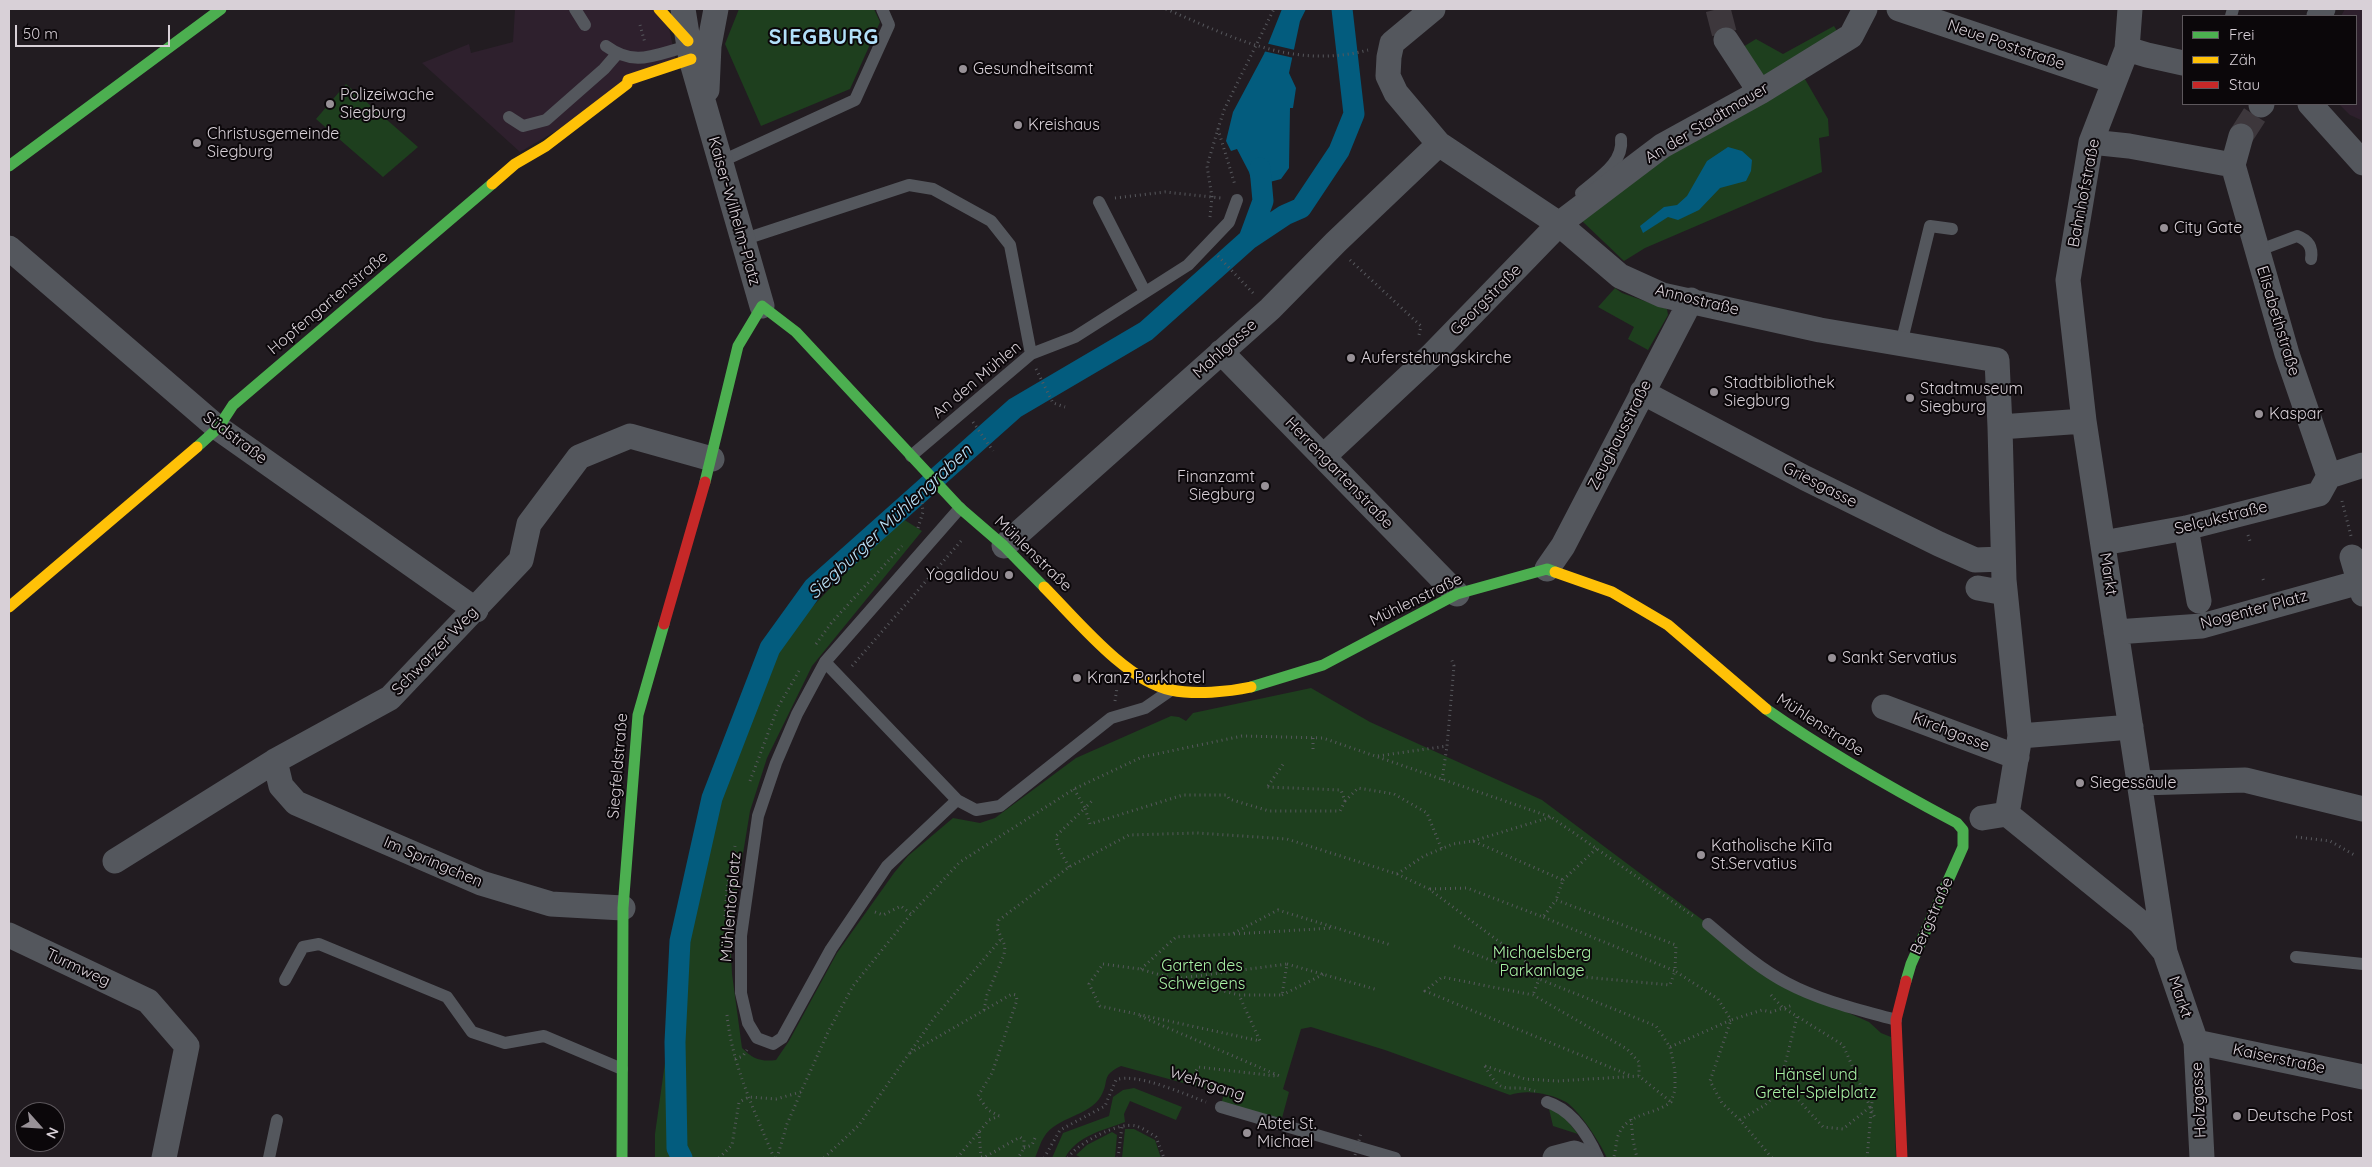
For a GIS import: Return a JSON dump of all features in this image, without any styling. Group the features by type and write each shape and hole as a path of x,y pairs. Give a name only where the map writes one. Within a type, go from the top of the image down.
{"street":[{"path":"9,166 221,9"},
{"path":"659,9 689,49"},
{"name":"Kaiser-Wilhelm-Platz","path":"683,9 689,49 706,115 762,306"},
{"name":"Kaiser-Wilhelm-Platz","path":"706,115 708,46 716,9"},
{"name":"Annostraße","path":"1433,9 1392,43 1388,76 1396,94 1439,144 1559,224 1620,276 1662,295 1820,330 1997,360 2000,427"},
{"name":"An der Stadtmauer","path":"1559,224 1662,146 1760,92 1851,36 1865,9"},
{"name":"Neue Poststraße","path":"1899,9 2113,81"},
{"name":"Bahnhofstraße","path":"2075,353 2068,280 2091,142 2113,81 2128,49 2130,9"},
{"path":"1726,40 1760,92"},
{"name":"Hopfengartenstraße","path":"9,607 117,517 218,428 233,405 515,164 546,146 626,84 628,80 689,49"},
{"path":"2128,49 2146,56 2182,63"},
{"path":"2311,105 2363,163"},
{"path":"2091,142 2129,146 2233,164 2241,136"},
{"name":"Mahlgasse","path":"1004,546 1270,310 1336,242 1439,144"},
{"name":"Elisabethstraße","path":"2233,164 2287,354 2332,475"},
{"name":"Georgstraße","path":"1324,456 1430,356 1559,224"},
{"name":"Südstraße","path":"9,248 218,428 476,610"},
{"name":"Zeughausstraße","path":"1547,569 1563,546 1691,300"},
{"name":"Mühlenstraße","path":"762,306 796,332 960,508 1004,546 1115,658 1145,679 1171,690 1191,693 1228,692 1263,684 1323,666 1457,594 1547,569 1612,592 1668,625 1765,709 1810,740 1888,787 1949,818"},
{"name":"Siegfeldstraße","path":"622,1158 623,908 638,715 712,459 738,346 762,306"},
{"name":"Herrengartenstraße","path":"1221,352 1457,594"},
{"name":"Markt","path":"2075,353 2140,783 2157,844 2165,952 2196,1042"},
{"name":"Griesgasse","path":"1642,392 1805,478 1939,544 1975,560 2003,559"},
{"path":"1982,818 2007,814 2019,746 2005,593 2000,427 2084,422"},
{"name":"Schwarzer Weg","path":"115,861 276,761 390,698 476,610 521,560 529,524 579,457 630,436 712,459"},
{"path":"2332,475 2363,464"},
{"name":"Selçukstraße","path":"2103,542 2186,528 2319,494 2332,475"},
{"path":"2186,528 2199,601"},
{"path":"2352,557 2361,588"},
{"path":"1978,588 2005,593"},
{"name":"Nogenter Platz","path":"2116,632 2202,626 2361,588"},
{"name":"Kirchgasse","path":"1884,707 2019,746"},
{"path":"2019,746 2131,727"},
{"name":"Im Springchen","path":"276,761 281,786 296,803 481,883 551,904 623,908"},
{"path":"2140,783 2245,780 2363,809"},
{"name":"Markt","path":"2007,814 2140,922 2165,952"},
{"name":"Bergstraße","path":"1902,1158 1896,1020 1911,964 1963,847 1963,830 1949,818"},
{"name":"Turmweg","path":"9,935 148,1001 188,1046 164,1158"},
{"name":"Kaiserstraße","path":"2196,1042 2363,1078"},
{"name":"Holzgasse","path":"2196,1042 2202,1158"},
{"path":"1555,1158 1574,1153 1587,1158"}],"lane":[{"path":"575,9 585,25"},
{"path":"720,162 855,100 889,25 882,9"},
{"path":"606,46 617,54 636,60 689,49"},
{"path":"509,118 523,126 546,120 604,69 617,54"},
{"path":"604,69 626,84"},
{"path":"535,123 546,146"},
{"name":"An der Stadtmauer","path":"1559,224 1580,195 1619,159 1622,148 1621,139"},
{"path":"742,240 909,185 933,189 991,220 1010,245 1031,354"},
{"name":"An den Mühlen","path":"911,456 1031,354 1075,337 1188,265 1229,222 1237,200"},
{"path":"1099,202 1145,292"},
{"path":"1901,344 1930,226 1952,229"},
{"path":"2257,251 2297,236 2308,243 2311,249 2311,259"},
{"path":"960,508 824,662 957,800 976,810 1000,806 1111,718 1145,708 1171,690"},
{"name":"Mühlentorplatz","path":"824,662 797,714 758,816 741,936 741,993 748,1023 757,1038 773,1044 782,1038 827,956 858,906 887,866 957,800"},
{"path":"1708,924 1758,965 1786,982 1808,993 1896,1020"},
{"path":"284,980 303,947 319,944 447,997 472,1032 505,1043 544,1036 622,1069"},
{"path":"2296,957 2363,964"},
{"path":"1547,1102 1564,1108 1571,1115 1593,1145 1598,1158"},
{"name":"Wehrgang","path":"1221,1107 1395,1158"},
{"path":"269,1158 277,1120"}],"path":[{"path":"1166,9 1257,47 1295,55 1338,55 1371,49"},
{"path":"1207,245 1212,197 1207,166 1224,110 1257,47 1274,9"},
{"path":"1099,202 1126,196 1165,192 1237,200 1235,178 1218,129"},
{"path":"1336,242 1358,269 1420,326 1418,341"},
{"path":"1216,254 1270,310"},
{"path":"1039,378 1054,403 1065,406"},
{"path":"977,428 993,450"},
{"path":"2332,475 2356,552 2352,557"},
{"path":"919,528 923,512"},
{"path":"2249,536 2251,544"},
{"path":"841,679 964,539"},
{"path":"1442,780 1454,666 1452,658"},
{"path":"1111,718 1118,681"},
{"path":"776,1158 787,1124 801,1092 828,1032 853,986 911,914 960,862 1074,789 1142,757 1242,736 1323,738 1551,817 1708,924"},
{"path":"1313,738 1313,748"},
{"path":"1378,756 1447,746"},
{"path":"1284,763 1268,787 1341,790 1344,801"},
{"path":"1074,789 1090,824 1183,795 1227,795 1229,800 1269,811 1340,811 1344,801 1358,788 1394,794 1427,814 1442,850"},
{"path":"1069,867 1058,847 1056,836 1093,800"},
{"path":"1397,874 1424,856 1453,844 1551,817"},
{"path":"984,1010 987,995 1004,956 1005,946 998,928 999,920 1069,867 1129,835 1197,833 1287,839 1397,874 1429,889 1542,973 1670,985 1675,971 1676,946 1556,900"},
{"path":"2296,837 2330,841 2356,856"},
{"path":"1473,840 1563,880"},
{"path":"1543,918 1556,900 1563,880 1597,848"},
{"path":"1429,889 1467,888 1675,971 1718,999 1731,1020"},
{"path":"858,906 883,915 900,906 911,914"},
{"path":"1232,934 1278,910 1391,945"},
{"path":"1140,970 1176,937 1336,928"},
{"path":"824,1158 859,1125 880,1098 934,1018 1001,939"},
{"path":"1454,946 1656,1026 1670,1047 1675,1071 1675,1090 1670,1102 1631,1118 1619,1133 1614,1158"},
{"path":"1239,995 1260,1041 1100,1006 1089,984 1103,964 1140,970 1239,995 1282,995 1324,974"},
{"path":"1174,979 1287,964 1378,990"},
{"path":"1282,995 1287,964"},
{"path":"1534,995 1542,973"},
{"path":"1629,1075 1425,991 1442,977 1534,995 1627,1049 1639,1062 1639,1076"},
{"path":"908,1054 1012,994 1017,997 992,1073 978,1096 988,1110 999,1116 989,1120 957,1158"},
{"path":"1670,1047 1731,1020 1762,1010 1771,1012 1782,1007 1843,1045 1870,1107"},
{"path":"1131,1012 1282,1077 1198,1067 1194,1075"},
{"path":"1797,1017 1784,1068 1785,1086 1823,1127 1843,1129 1870,1107"},
{"path":"1731,1020 1710,1081 1722,1103 1740,1120 1772,1158"},
{"path":"736,1060 749,1097 776,1158"},
{"path":"1508,1089 1494,1083 1485,1066 1525,1079 1557,1081 1629,1075 1639,1076 1670,1102"},
{"name":"Wehrgang","path":"1044,1158 1060,1130 1105,1106 1116,1080 1123,1077 1161,1086 1221,1107"},
{"path":"1740,1120 1765,1105 1785,1086"},
{"path":"1867,1158 1870,1107 1874,1090"},
{"path":"719,1158 732,1144 739,1102 749,1097 776,1099 801,1092"},
{"path":"1631,1118 1632,1140 1637,1158"},
{"path":"1118,1158 1122,1125"},
{"path":"1069,1157 1079,1146 1122,1125 1136,1126 1156,1137 1164,1158"},
{"path":"979,1132 982,1158 1016,1138 1024,1140 1024,1148 1018,1158"},
{"path":"1355,1155 1361,1133"},
{"path":"1024,1148 1032,1144 1035,1138"},
{"path":"1069,1157 1074,1158"}],"shaded area":[{"path":"515,9 665,9 676,61 520,152 422,63 469,44 471,53 513,42"},
{"path":"2345,9 2363,9 2363,121 2350,115 2340,105 2357,105 2357,15 2342,15"}],"green space":[{"path":"739,9 874,9 880,22 850,89 761,126 725,44"},
{"path":"1834,26 1840,36 1762,80 1738,50 1756,39 1783,54"},
{"path":"1802,74 1828,119 1829,136 1819,138 1822,172 1645,248 1624,261 1582,221 1666,148"},
{"path":"346,84 418,147 383,177 316,119"},
{"path":"1615,288 1622,293 1667,309 1668,315 1648,350 1628,339 1634,327 1598,307"},
{"name":"Michaelsberg Parkanlage","path":"903,519 922,531 812,666 767,758 750,811 730,933 732,974 742,1048 750,1055 766,1061 776,1060 789,1041 837,953 894,873 908,856 953,818 980,823 995,818 1076,758 1171,716 1179,717 1186,721 1193,713 1311,688 1370,722 1542,800 1716,930 1785,985 1869,1022 1881,1033 1891,1037 1896,1158 1607,1158 1595,1136 1583,1120 1571,1106 1560,1099 1531,1092 1510,1095 1385,1050 1311,1027 1301,1029 1283,1089 1289,1092 1282,1118 1274,1120 1221,1104 1224,1094 1121,1066 1110,1073 1106,1079 1104,1091 1096,1103 1050,1130 1043,1139 1035,1158 655,1158 655,1134 682,941 718,802 773,648 879,537"},
{"path":"1134,1088 1182,1107 1176,1120 1130,1101 1124,1114 1125,1122 1083,1139 1070,1150 1065,1158 1052,1158 1063,1133 1109,1116 1113,1097 1123,1090"},
{"path":"1549,1109 1560,1112 1578,1134 1553,1126"},
{"path":"1125,1129 1134,1129 1155,1140 1161,1158 1122,1158"},
{"path":"1112,1132 1117,1135 1115,1158 1082,1158 1076,1155 1087,1145"}],"water":[{"path":"1282,9 1306,9 1300,21 1289,73 1296,88 1293,108 1290,108 1289,168 1281,179 1266,183 1268,195 1256,196 1249,172 1237,149 1231,151 1226,141 1233,112 1264,54"},
{"path":"1728,147 1742,151 1752,160 1751,171 1746,181 1720,188 1699,210 1678,220 1668,217 1643,233 1640,226 1664,207 1677,205 1687,196 1707,161"}],"pier":[{"path":"1265,43 1295,50 1294,58 1263,51"}],"waterway":[{"name":"Siegburger Mühlengraben","path":"1249,239 1285,215 1301,208 1339,151 1354,114 1342,9"},
{"name":"Siegburger Mühlengraben","path":"682,1158 677,1148 675,1042 680,941 712,798 770,648 814,587 1015,408 1146,331 1249,239 1263,201 1260,168"}],"tunnel":[{"path":"1718,9 1726,40"},
{"path":"2241,136 2261,105"}],"traffic: fast":[{"path":"9,166 221,9"},
{"path":"197,447 218,428 233,405 492,184"},
{"path":"705,482 738,346 762,306 796,332 960,508 1004,546 1044,587"},
{"path":"1251,687 1323,665 1457,594 1547,569 1555,572"},
{"path":"622,1158 623,908 638,715 664,624"},
{"path":"1766,709 1860,769 1957,823 1963,830 1963,847 1911,964 1906,981"}],"traffic: slow":[{"path":"659,9 688,41"},
{"path":"492,184 515,164 546,146 627,84 628,80 691,59"},
{"path":"9,607 197,447"},
{"path":"1555,572 1612,592 1668,625 1766,709"},
{"path":"1044,587 1119,662 1154,684 1171,690 1201,693 1251,687"}],"traffic: jam":[{"path":"664,624 705,482"},
{"path":"1902,1158 1896,1020 1906,981"}],"place":[{"name":"Gesundheitsamt","path":"963,69"},
{"name":"Polizeiwache Siegburg","path":"330,104"},
{"name":"Kreishaus","path":"1018,125"},
{"name":"Christusgemeinde Siegburg","path":"197,143"},
{"name":"City Gate","path":"2164,228"},
{"name":"Auferstehungskirche","path":"1351,358"},
{"name":"Stadtbibliothek Siegburg","path":"1714,392"},
{"name":"Stadtmuseum Siegburg","path":"1910,398"},
{"name":"Kaspar","path":"2259,414"},
{"name":"Finanzamt Siegburg","path":"1265,486"},
{"name":"Yogalidou","path":"1009,575"},
{"name":"Sankt Servatius","path":"1832,658"},
{"name":"Kranz Parkhotel","path":"1077,678"},
{"name":"Siegessäule","path":"2080,783"},
{"name":"Katholische KiTa St.Servatius","path":"1701,855"},
{"name":"Deutsche Post","path":"2237,1116"},
{"name":"Abtei St. Michael","path":"1247,1133"}],"district":[{"name":"SIEGBURG","path":"824,38"}],"park label":[{"name":"Garten des Schweigens","path":"1202,975"},
{"name":"Hänsel und Gretel-Spielplatz","path":"1816,1084"}]}
